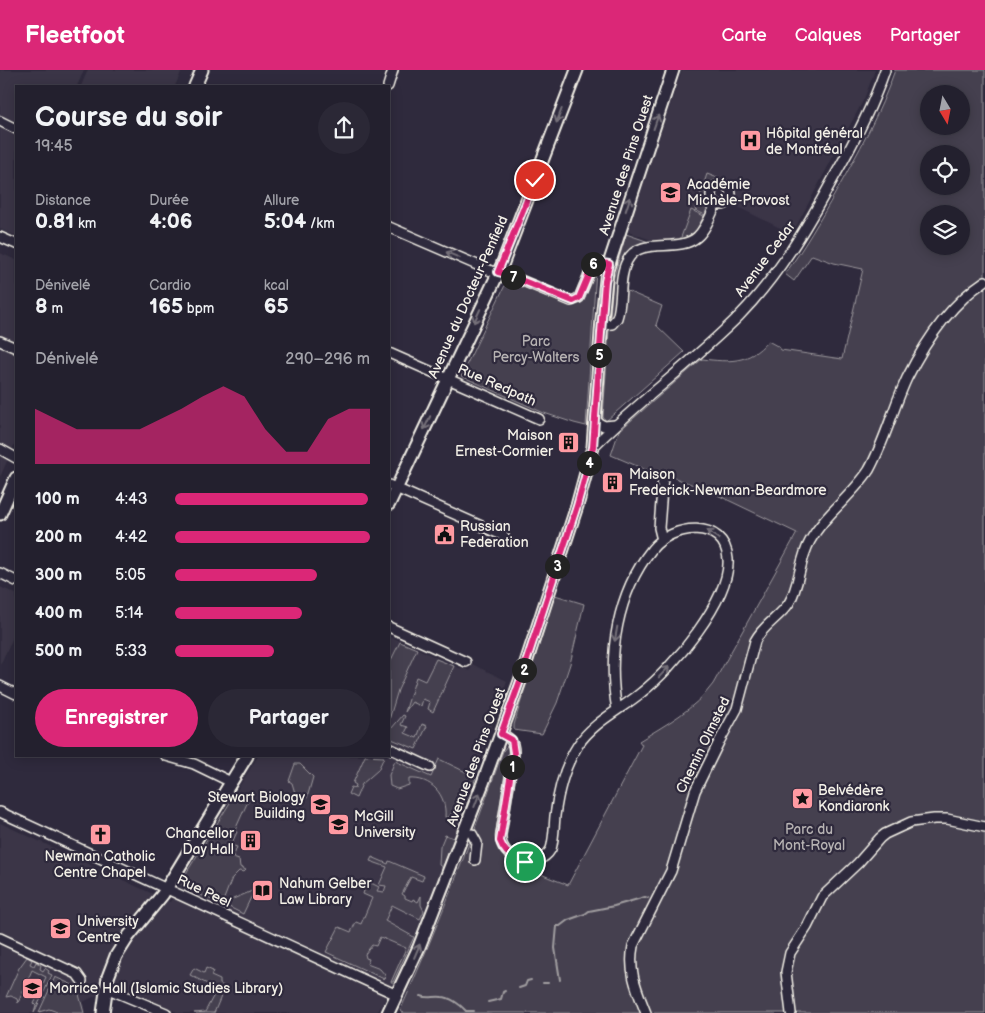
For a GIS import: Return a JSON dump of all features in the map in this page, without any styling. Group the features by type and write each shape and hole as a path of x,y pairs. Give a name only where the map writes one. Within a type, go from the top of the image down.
{"main road":[{"path":"195,85 202,70"},
{"name":"Avenue du Docteur-Penfield","path":"392,487 448,379 498,272 577,70"},
{"name":"Avenue des Pins Ouest","path":"388,1013 441,894 501,734 575,511 593,447 604,287 609,264 673,70"},
{"path":"0,514 15,480"},
{"path":"103,1013 111,967 122,945 167,889 246,757"}],"street":[{"path":"388,85 393,70"},
{"name":"Avenue Cedar","path":"593,447 733,322 779,269 803,233 855,139 877,93 885,70"},
{"path":"0,121 15,128"},
{"path":"601,325 612,324 617,318 624,269 630,257 650,246 681,245 694,239 702,231 716,204"},
{"path":"390,227 490,271 506,274 573,301 579,298 594,262 609,264"},
{"path":"0,237 15,244"},
{"name":"Chemin Olmsted","path":"646,1013 636,990 632,973 631,958 633,946 671,871 695,791 737,709 756,640 762,630 785,608 790,600 802,560 819,527 860,483 869,470 907,379 921,352 953,308 969,292 985,280"},
{"path":"0,340 15,348"},
{"name":"Rue Redpath","path":"390,352 539,419"},
{"path":"595,421 604,426 616,425"},
{"path":"0,449 15,458"},
{"path":"0,455 15,459"},
{"path":"662,540 659,528 663,476"},
{"path":"392,487 504,536"},
{"path":"501,734 512,740 514,753 501,843 518,860 535,862 543,858 551,850 559,795 566,771 577,748 586,736 649,687 666,670 689,643 717,599 727,573 728,561 726,548 718,538 708,531 690,528 672,534 650,551 639,570 619,618 615,638 613,664 617,710"},
{"path":"0,573 15,580"},
{"path":"390,627 466,662"},
{"path":"0,686 15,694"},
{"path":"390,748 430,767"},
{"path":"170,757 194,764 231,782"},
{"name":"Rue Peel","path":"0,812 397,995"},
{"path":"791,1013 787,982 788,959 822,897 885,834 911,822 934,818 982,826"},
{"path":"472,834 477,843 475,860"},
{"path":"0,938 78,974 82,981"},
{"path":"106,988 166,1013"}],"shaded area":[{"path":"0,70 84,70 77,85 15,85 15,236 0,229"},
{"path":"88,70 182,70 175,85 81,85"},
{"name":"Hôpital général de Montréal","path":"682,70 875,70 864,99 792,234 732,204 736,194 733,185 707,174 695,212 691,211 680,240 651,240 627,231"},
{"path":"0,253 15,260 15,443 0,477"},
{"path":"0,587 15,594 15,633 0,665"},
{"name":"McGill University","path":"390,636 464,670 464,668 470,671 472,664 507,681 462,817 395,982 377,1013 179,1013 117,985 83,1002 85,1013 0,1013 0,823 170,902 182,885 182,879 257,757 390,757"}],"green space":[{"name":"Parc du Mont-Royal","path":"895,70 985,70 985,1013 404,1013 400,1011 441,915 503,751 507,746 510,755 496,831 498,845 501,851 512,861 532,867 544,875 568,885 642,745 639,741 689,709 713,684 797,533 707,490 675,478 656,474 611,455 619,431 702,359 730,361 746,358 768,341 781,350 842,359 863,269 834,263 812,255 794,281 785,274 812,234 883,102"},
{"path":"707,174 718,178 718,180 708,186 705,215 695,210"},
{"path":"691,210 704,216 695,232 680,240"},
{"path":"626,234 649,242 629,252 623,260 618,277 613,317 610,317 613,280"},
{"name":"Parc Percy-Walters","path":"596,269 586,426 544,413 461,376 508,279 573,305 582,300"},
{"path":"625,290 662,306 656,325 684,352 606,421 603,417 609,330 618,324 620,319"},
{"path":"555,595 584,604 570,664 557,703 542,734 514,730 520,704"},
{"path":"400,642 417,649 398,690 390,717 390,662"},
{"path":"436,659 454,666 433,712 428,709 430,702 423,699 421,706 412,702 405,712 416,677 425,681"},
{"path":"403,715 405,716 401,725 408,727 405,733 417,738 422,724 427,726 416,749 390,738 391,729"},
{"path":"365,757 384,757 378,770 362,784 356,798 348,794 351,787 355,788 356,785 353,783"},
{"path":"439,759 476,777 463,816 456,808 448,818 445,817 445,809 440,795 431,784 424,781 409,779 409,785 397,789 390,786 389,775 395,761 431,777"},
{"path":"295,764 300,764 313,777 307,798 297,800 292,783 289,781"},
{"path":"236,793 249,799 235,830 237,832 231,845 237,847 233,858 239,860 240,867 246,870 244,872 239,871 232,878 222,904 184,888 180,883"},
{"path":"445,835 454,838 443,868 439,865 440,847"},
{"path":"372,857 388,864 389,861 424,876 422,881 411,877 402,894 405,898 418,902 421,896 421,905 424,911 420,919 392,905 385,921 414,937 393,982 391,982 406,948 380,937 376,946 372,945 365,954 366,958 369,959 367,964 380,969 385,975 384,979 326,952 339,927 351,932 356,922 361,924 372,898 363,894 367,881 379,887 377,891 384,892 386,886 379,885 387,867 370,861"},
{"path":"254,891 243,914 227,906 233,899"},
{"path":"27,957 32,960 30,964 34,966 36,962 41,965 40,969 43,971 45,968 52,975 34,1013 36,1006 34,1004 46,977 32,970 18,1003 17,999 11,996 6,997 19,968"},
{"path":"194,968 204,973 206,968 213,971 211,976 220,980 220,984 225,987 214,1013 194,1013 205,1012 216,991 215,988 190,975"},
{"path":"55,977 77,987 84,1013 60,1013 49,1009 39,1012"}],"waterway":[{"path":"560,980 555,948 557,926 589,911 645,897 648,898"},
{"path":"519,988 525,986 527,981 531,980"},
{"path":"543,983 548,983"},
{"path":"488,1002 501,999 505,991"},
{"path":"421,996 445,997 466,1011 474,1011"}],"place":[{"name":"Hôpital général de Montréal","path":"750,141"},
{"name":"Académie Michèle-Provost","path":"671,192"},
{"name":"Maison Ernest-Cormier","path":"569,443"},
{"name":"Maison Frederick-Newman-Beardmore","path":"613,482"},
{"name":"Russian Federation","path":"444,534"},
{"name":"Belvédère Kondiaronk","path":"802,798"},
{"name":"Stewart Biology Building","path":"321,805"},
{"name":"McGill University","path":"338,824"},
{"name":"Newman Catholic Centre Chapel","path":"100,834"},
{"name":"Chancellor Day Hall","path":"250,841"},
{"name":"Nahum Gelber Law Library","path":"263,891"},
{"name":"University Centre","path":"61,929"},
{"name":"Morrice Hall (Islamic Studies Library)","path":"33,988"}],"route":[{"path":"525,862 518,860 510,854 500,841 514,758 512,740 501,734 577,506 593,447 605,281 609,264 594,262 579,298 573,301 498,272 535,180"}]}
